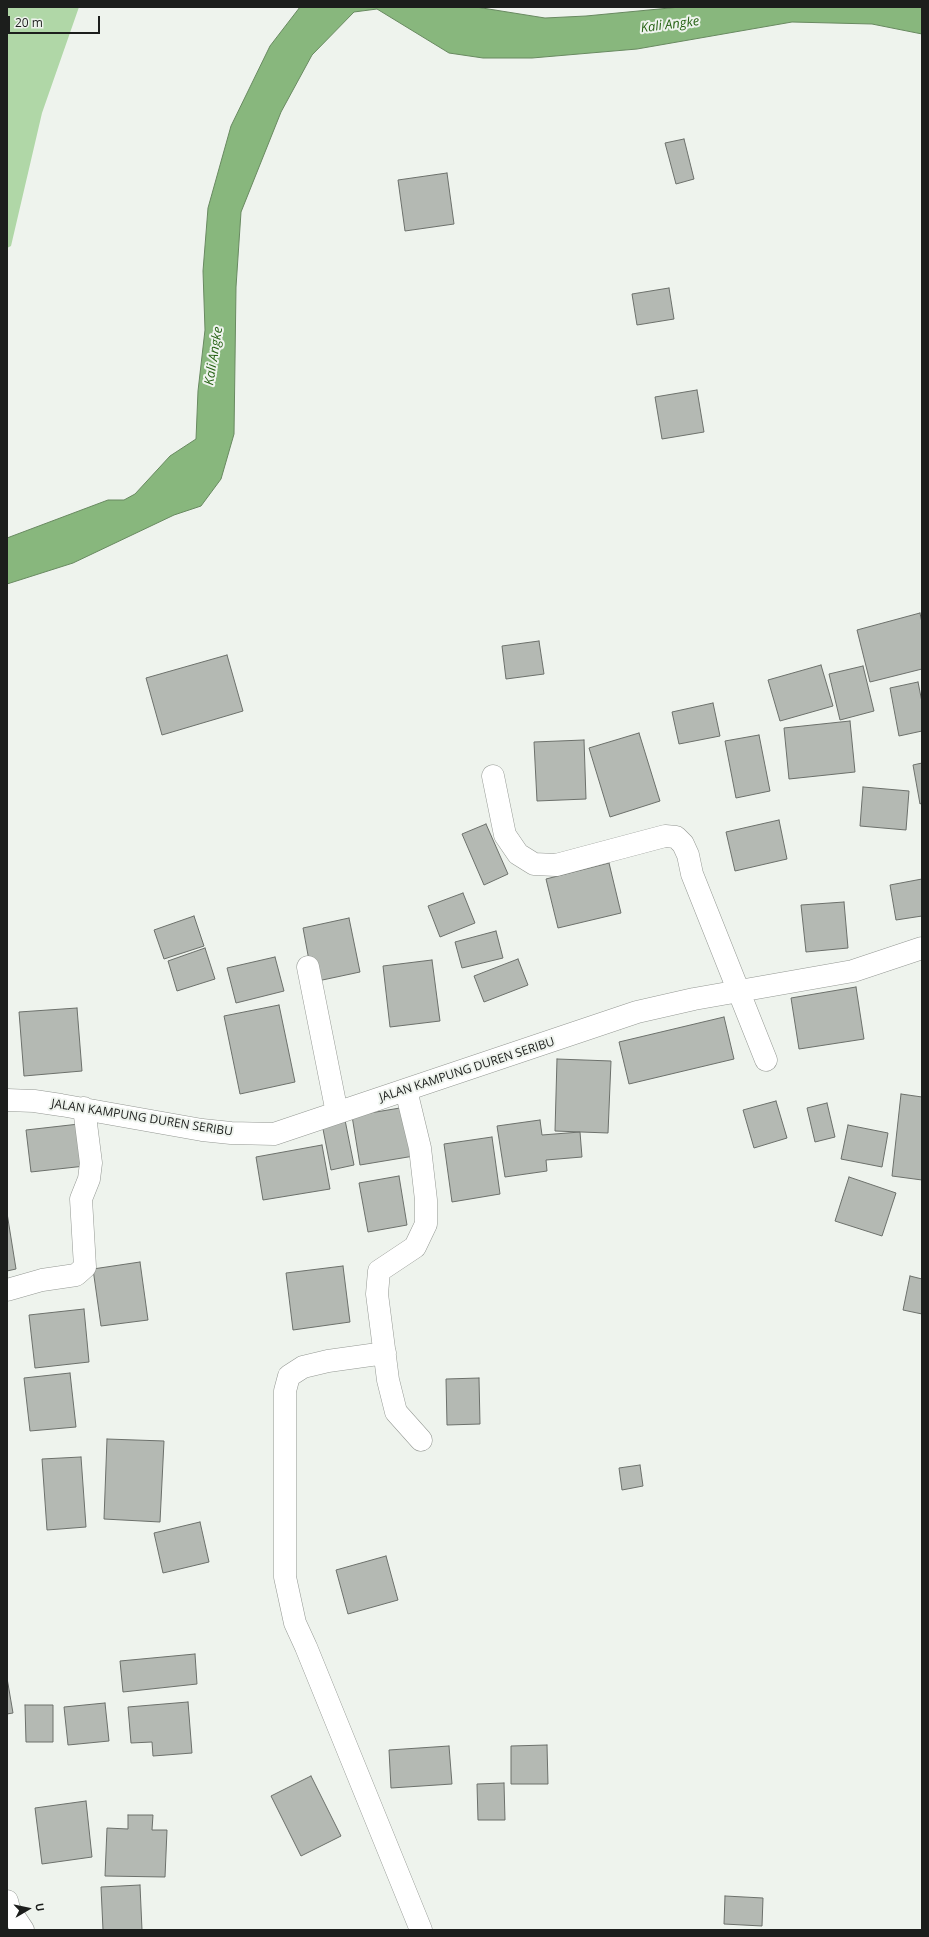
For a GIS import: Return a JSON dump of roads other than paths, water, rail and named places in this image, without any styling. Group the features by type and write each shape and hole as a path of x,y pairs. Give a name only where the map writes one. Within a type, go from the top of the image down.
{"street":[{"path":"494,776 505,835 518,854 534,864 556,865 665,836 676,837 683,844 688,855 692,874 766,1060"},
{"name":"JALAN KAMPUNG DUREN SERIBU","path":"7,1100 34,1101 84,1108 202,1130 230,1133 274,1134 638,1012 694,999 853,972 922,948"},
{"path":"308,967 338,1113"},
{"path":"406,1090 420,1148 426,1200 426,1224 415,1247 379,1271 377,1294 388,1380 396,1412 421,1440"},
{"path":"7,1290 42,1280 76,1275 85,1268 81,1199 91,1173 91,1163 84,1108"},
{"path":"385,1353 328,1361 303,1367 289,1376 285,1391 285,1577 295,1623 422,1930"},
{"path":"7,1901 9,1909 22,1930"}],"water":[{"name":"Kali Angke","path":"300,7 476,7 545,18 586,16 680,7 922,7 922,34 872,24 792,22 637,49 532,58 483,58 449,53 377,9 354,12 312,55 281,112 241,212 236,287 234,434 221,479 201,506 174,515 73,563 7,584 7,538 108,500 124,500 135,494 170,456 196,439 198,391 205,330 203,271 208,208 231,126 270,46"}]}
